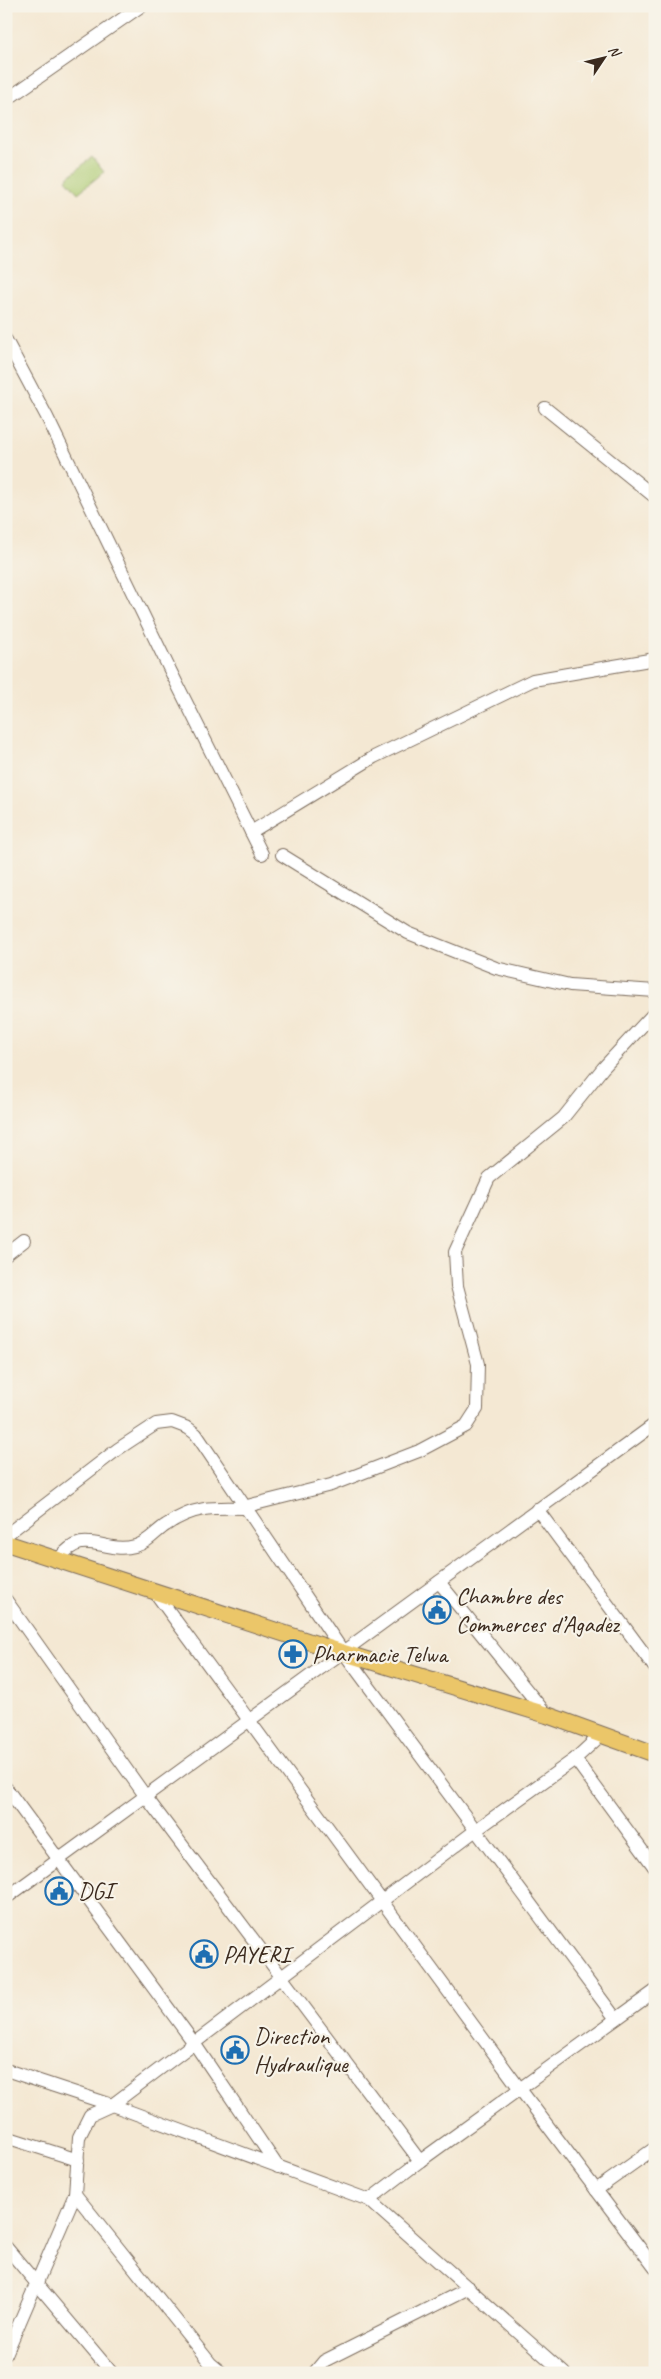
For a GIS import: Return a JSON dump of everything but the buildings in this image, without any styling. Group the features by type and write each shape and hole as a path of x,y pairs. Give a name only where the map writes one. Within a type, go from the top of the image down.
{"main road":[{"path":"6,1543 344,1653 547,1716 655,1754"}],"street":[{"path":"6,100 142,6"},
{"path":"6,340 47,417 262,854"},
{"path":"545,408 655,497"},
{"path":"251,832 374,757 533,680 655,659"},
{"path":"282,855 408,933 496,968 570,985 655,991"},
{"path":"58,1560 67,1548 77,1542 126,1548 145,1542 187,1512 202,1508 246,1508 251,1505 331,1485 419,1451 466,1426 477,1409 478,1364 458,1286 455,1252 462,1236 489,1178 563,1118 603,1068 655,1012"},
{"path":"6,1255 24,1241"},
{"path":"6,1535 118,1449 156,1424 172,1422 188,1428 196,1434 344,1653 616,2019"},
{"path":"6,1898 250,1722 655,1424"},
{"path":"537,1510 655,1668"},
{"path":"440,1582 547,1716"},
{"path":"154,1591 655,2268"},
{"path":"6,1600 146,1797 420,2160"},
{"path":"6,2354 75,2194 79,2137 90,2115 112,2105 476,1830 575,1759 601,1735"},
{"path":"575,1759 655,1868"},
{"path":"6,1788 194,2043 278,2167"},
{"path":"369,2200 420,2160 655,1991"},
{"path":"6,2070 112,2105 369,2200 564,2373"},
{"path":"6,2137 78,2160"},
{"path":"596,2190 655,2148"},
{"path":"75,2194 211,2364 222,2373"},
{"path":"6,2247 112,2373"},
{"path":"314,2373 324,2360 469,2288"}],"green space":[{"path":"92,157 104,172 78,193 66,179"}],"place":[{"name":"Chambre des Commerces d’Agadez","path":"437,1610"},
{"name":"Pharmacie Telwa","path":"293,1654"},
{"name":"DGI","path":"59,1891"},
{"name":"PAYERI","path":"204,1954"},
{"name":"Direction Hydraulique","path":"235,2050"}]}
